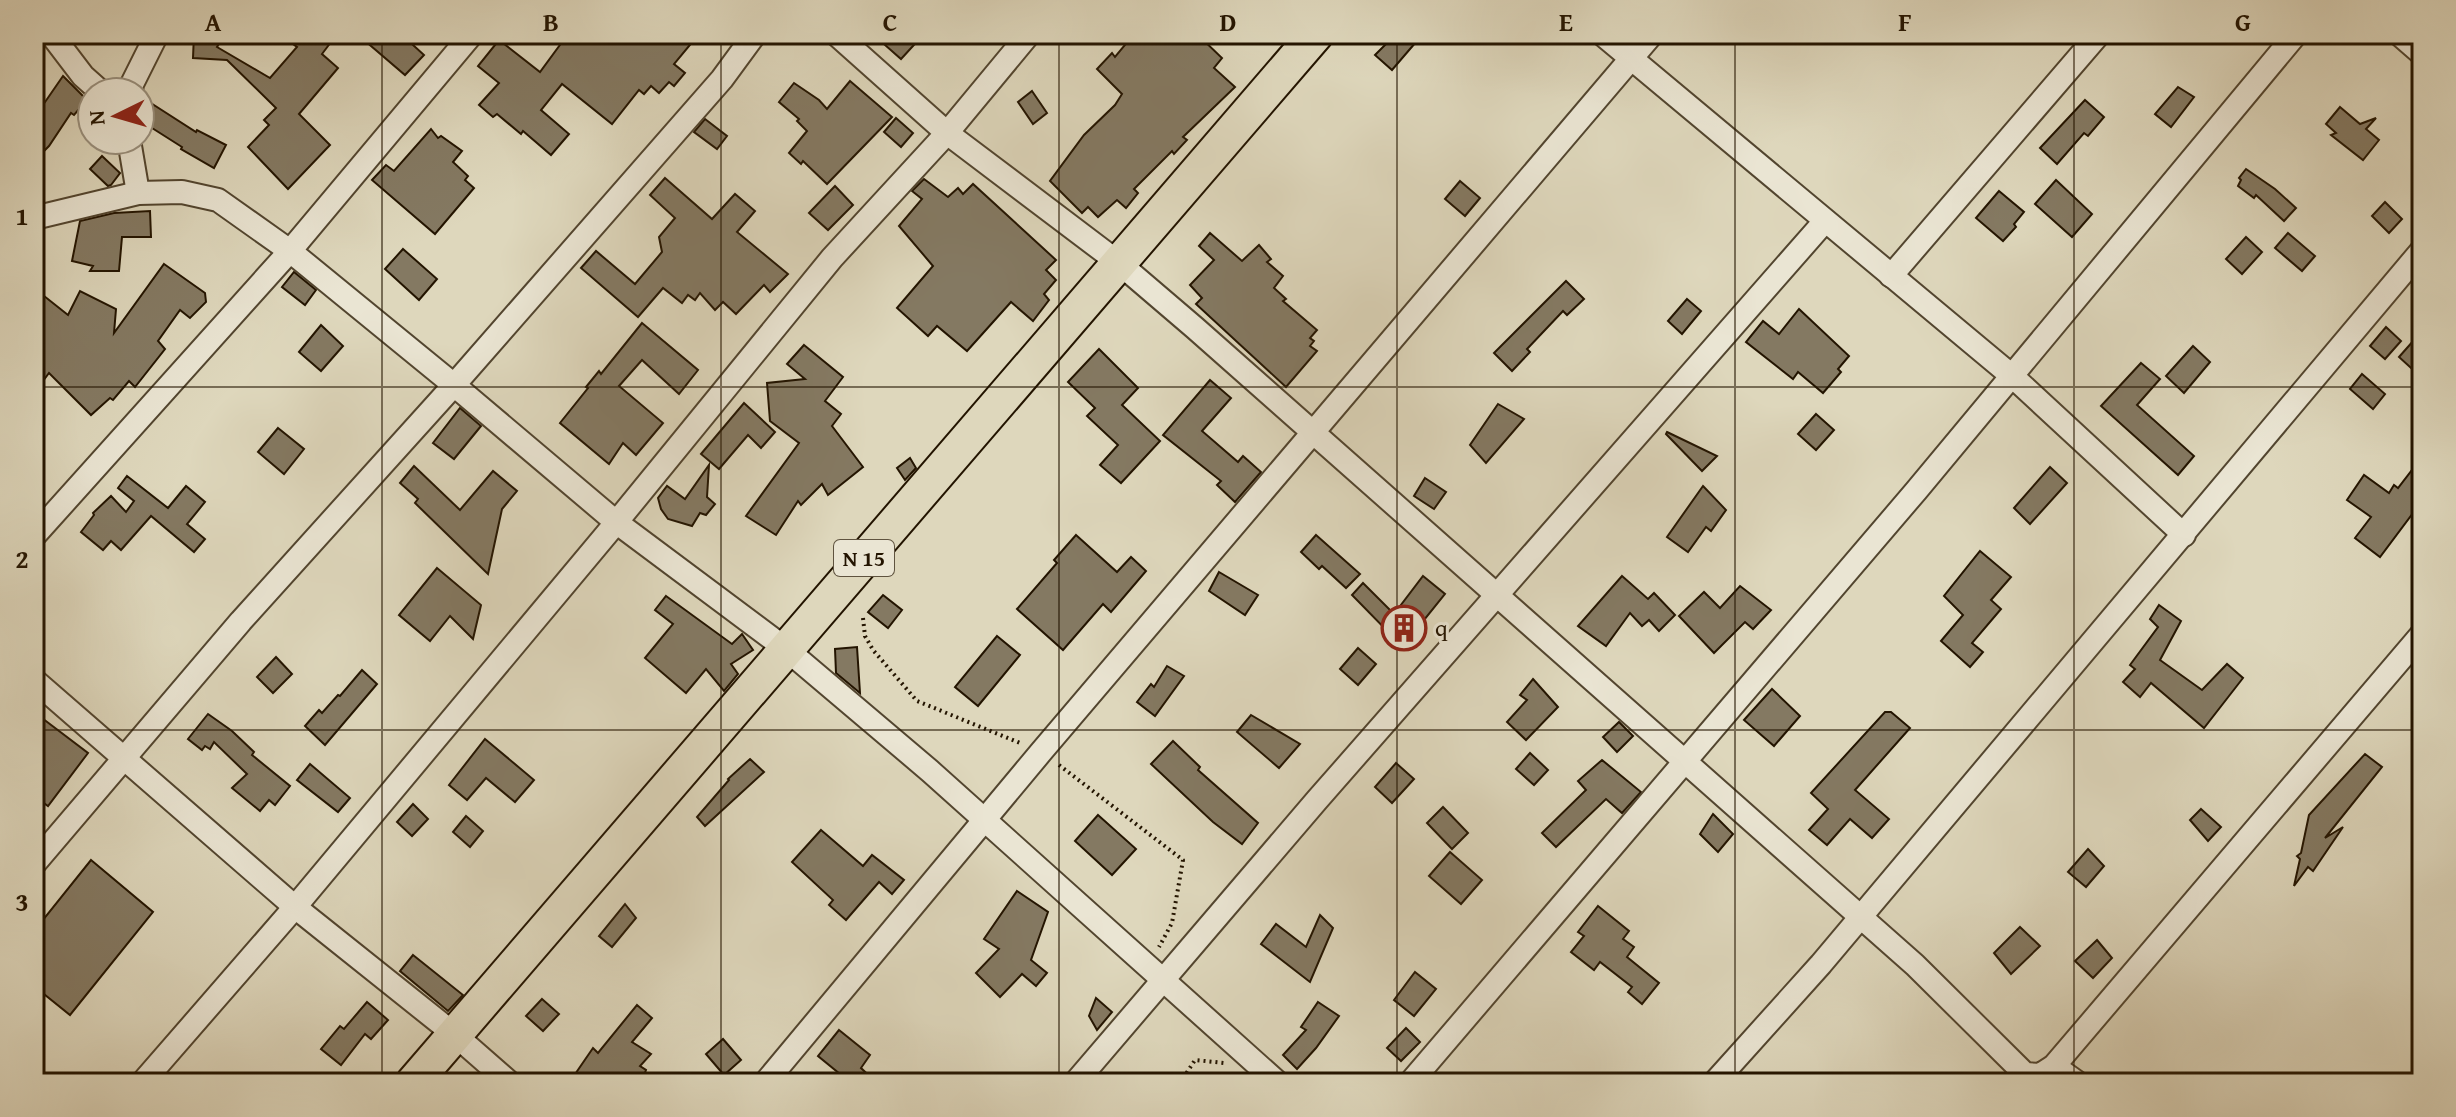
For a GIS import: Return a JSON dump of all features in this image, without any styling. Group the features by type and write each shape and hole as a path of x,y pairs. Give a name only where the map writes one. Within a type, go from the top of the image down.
{"main road":[{"name":"N 15","path":"413,1083 1316,34"}],"street":[{"path":"51,34 83,76"},
{"path":"136,76 157,34"},
{"path":"34,536 290,251 472,34"},
{"path":"34,864 241,621 454,385 722,79 755,34"},
{"path":"836,34 947,133 1119,263 1314,432 1915,965 2025,1074 2040,1075 2054,1066 2422,634"},
{"path":"142,1083 295,907 832,258 947,133 1029,34"},
{"path":"1602,34 2012,376 2184,535"},
{"path":"765,1083 1652,34"},
{"path":"1891,276 2099,34"},
{"path":"1410,1083 2012,376 2296,34"},
{"path":"2399,34 2422,54"},
{"path":"132,156 138,193"},
{"path":"34,218 138,193 182,192 218,200 290,251 616,522 786,649 930,771 1278,1083"},
{"path":"1075,1083 1825,221"},
{"path":"1714,1083 1861,917 2422,250"},
{"path":"34,680 295,907 454,1034 510,1083"},
{"path":"2054,1066 2078,1083"}],"path":[{"path":"1180,1083 1195,1060 1232,1064"}],"building":[{"path":"194,34 225,34 217,47 270,78 297,47 279,34 337,34 322,54 338,68 299,114 330,145 288,189 248,147 269,125 264,120 276,108 227,60 193,58"},
{"path":"357,34 401,34 424,55 405,75"},
{"path":"568,34 699,34 674,64 685,73 674,86 669,82 659,93 651,86 644,94 639,90 612,124 562,84 541,110 569,134 551,155 523,131 521,134 497,114 493,117 479,105 499,83 478,66 499,40 540,72"},
{"path":"895,34 924,34 901,59 885,45"},
{"path":"1134,34 1197,34 1222,58 1214,68 1235,87 1183,137 1187,140 1174,154 1172,151 1134,189 1138,193 1126,208 1117,200 1098,217 1088,207 1082,213 1050,181 1084,135 1122,94 1097,69 1112,53 1115,57"},
{"path":"1396,34 1407,34 1416,42 1392,70 1375,55"},
{"path":"63,76 76,89 76,113 71,113 49,146 34,161 34,118"},
{"path":"850,81 892,117 827,184 803,161 801,164 789,153 807,131 797,121 799,119 779,102 794,83 827,109"},
{"path":"2178,87 2194,97 2171,127 2155,114"},
{"path":"1032,91 1047,113 1033,124 1018,102"},
{"path":"2085,100 2104,117 2088,136 2084,133 2057,164 2040,148"},
{"path":"156,106 196,132 226,145 214,168 156,131"},
{"path":"2340,107 2360,124 2376,118 2366,129 2379,140 2363,160 2331,135 2336,133 2326,124"},
{"path":"896,118 913,133 901,147 884,132"},
{"path":"705,119 727,136 717,149 694,132"},
{"path":"431,129 438,138 441,136 462,151 453,162 468,176 465,180 474,188 435,234 372,180 386,165 394,171"},
{"path":"102,156 120,173 108,186 90,169"},
{"path":"2246,169 2296,208 2284,221 2256,195 2254,198 2238,186 2239,178"},
{"path":"665,178 712,219 735,194 755,211 737,232 788,274 770,292 764,285 736,314 723,302 715,310 700,293 695,300 688,295 682,303 663,288 638,317 581,268 596,251 635,284 662,252 659,237 675,218 650,195"},
{"path":"924,179 948,197 958,188 963,194 973,184 1056,260 1046,270 1056,280 1044,294 1049,300 1033,321 1011,302 967,351 937,326 928,336 897,308 933,266 899,226 922,199 912,191"},
{"path":"2056,180 2092,214 2072,237 2035,204"},
{"path":"1460,181 1480,198 1465,216 1445,199"},
{"path":"835,186 853,205 828,230 809,213"},
{"path":"1999,191 2024,212 2003,241 1976,218"},
{"path":"2385,202 2402,219 2389,233 2372,216"},
{"path":"150,211 151,237 122,237 119,271 90,271 93,266 72,261 80,221 114,213"},
{"path":"1210,233 1242,261 1259,245 1271,259 1267,262 1283,276 1274,288 1286,299 1283,301 1317,330 1310,338 1314,341 1310,346 1317,351 1286,387 1196,304 1202,298 1190,285 1214,260 1199,246"},
{"path":"2288,233 2315,256 2302,271 2275,248"},
{"path":"2246,237 2262,252 2242,274 2226,259"},
{"path":"403,249 437,279 419,300 385,269"},
{"path":"164,264 205,293 206,302 190,318 180,310 158,341 165,349 135,387 129,381 113,400 110,398 91,415 49,373 34,393 34,288 68,315 80,291 116,309 114,333"},
{"path":"294,272 316,290 305,305 282,287"},
{"path":"1566,281 1584,299 1567,315 1563,311 1527,349 1530,352 1512,371 1494,353"},
{"path":"1687,299 1701,311 1682,334 1668,321"},
{"path":"1799,309 1849,356 1838,369 1841,372 1823,393 1798,372 1793,379 1746,342 1763,321 1779,334"},
{"path":"642,323 698,370 679,394 642,360 619,386 663,423 636,455 623,443 609,464 560,423 599,371 601,374"},
{"path":"321,325 343,346 321,371 299,352"},
{"path":"2386,327 2401,341 2385,359 2370,346"},
{"path":"2422,331 2422,378 2399,357"},
{"path":"804,345 843,377 825,401 841,414 832,426 863,467 828,495 822,484 801,505 798,501 776,535 746,516 799,443 770,421 767,383 805,379 787,364"},
{"path":"2193,346 2210,362 2184,393 2166,376"},
{"path":"1099,349 1138,388 1122,405 1160,441 1121,483 1100,465 1118,445 1087,416 1095,408 1068,382"},
{"path":"2141,363 2160,379 2137,405 2194,456 2178,475 2101,406"},
{"path":"2362,374 2385,394 2373,409 2350,389"},
{"path":"1210,380 1231,398 1202,431 1238,462 1243,456 1261,472 1235,502 1217,485 1221,481 1163,435"},
{"path":"744,403 775,432 761,448 748,435 719,469 701,454"},
{"path":"1498,404 1524,419 1486,463 1470,445"},
{"path":"460,408 481,426 454,459 433,443"},
{"path":"1816,414 1834,430 1816,450 1798,434"},
{"path":"278,428 304,449 284,474 258,452"},
{"path":"1667,432 1717,456 1702,471"},
{"path":"2422,457 2422,501 2380,557 2355,538 2371,517 2347,500 2364,475 2389,493 2394,485 2398,488"},
{"path":"910,458 916,468 905,480 897,468"},
{"path":"709,465 707,497 715,504 706,515 700,513 692,526 668,519 658,498 667,486 685,499"},
{"path":"414,466 460,510 493,471 517,491 502,509 488,574 415,503 418,499 400,483"},
{"path":"2050,467 2067,483 2030,524 2014,508"},
{"path":"127,476 168,508 186,486 205,502 187,524 205,539 194,552 151,516 121,550 111,541 103,550 81,532 93,513 111,496 126,512 134,501 118,488"},
{"path":"1425,478 1446,492 1434,509 1414,496"},
{"path":"1703,486 1726,510 1711,531 1706,527 1688,552 1667,537"},
{"path":"1076,535 1117,572 1131,557 1146,571 1111,612 1103,604 1063,650 1017,609 1057,563 1054,560"},
{"path":"1316,535 1360,574 1346,588 1301,552"},
{"path":"1980,551 2011,577 1991,600 2001,609 1972,643 1983,652 1970,667 1941,641 1963,615 1944,596"},
{"path":"437,568 481,605 473,639 450,616 430,641 399,615"},
{"path":"1219,572 1258,595 1245,615 1209,591"},
{"path":"1423,576 1445,594 1416,630 1398,642 1352,595 1363,583 1394,614"},
{"path":"1622,576 1648,599 1654,593 1675,615 1659,631 1649,620 1642,626 1630,613 1606,646 1578,626"},
{"path":"1740,586 1771,610 1753,629 1745,622 1714,653 1679,616 1704,592 1720,608"},
{"path":"883,595 902,610 888,628 868,612"},
{"path":"666,596 732,644 742,634 753,650 731,664 738,674 724,691 706,669 686,693 645,658 673,624 655,610"},
{"path":"2159,605 2181,621 2160,660 2202,690 2227,664 2243,678 2204,728 2151,683 2140,697 2123,682 2135,669 2130,665 2158,627 2150,619"},
{"path":"997,636 1020,655 978,706 955,687"},
{"path":"857,647 860,693 836,673 835,649"},
{"path":"1358,648 1376,664 1358,685 1340,669"},
{"path":"276,657 292,674 273,693 257,677"},
{"path":"1167,666 1184,676 1155,716 1137,702 1151,684 1154,687"},
{"path":"362,670 377,684 325,745 305,726 319,710 322,713 340,696"},
{"path":"1533,679 1558,707 1526,740 1507,722 1527,700 1520,695"},
{"path":"1772,689 1800,716 1774,746 1744,720"},
{"path":"34,712 88,753 48,806 34,796"},
{"path":"1885,712 1891,712 1910,728 1855,790 1889,819 1872,838 1850,819 1827,845 1809,830 1828,809 1811,793"},
{"path":"208,714 232,731 254,752 252,755 290,786 275,805 269,800 260,811 232,788 247,774 214,742 210,749 205,746 202,750 188,739"},
{"path":"1251,715 1300,744 1279,768 1237,732"},
{"path":"1619,722 1633,736 1617,752 1603,737"},
{"path":"485,739 534,780 515,802 486,778 467,800 449,785"},
{"path":"1173,741 1200,767 1198,770 1258,823 1242,844 1213,822 1151,764"},
{"path":"1530,753 1548,770 1534,785 1516,769"},
{"path":"2365,754 2382,767 2325,838 2343,827 2313,871 2308,867 2294,886 2300,859 2297,856 2301,853 2309,815"},
{"path":"750,759 764,772 705,826 697,817 728,779"},
{"path":"1602,760 1641,792 1622,813 1606,799 1556,847 1542,833 1586,790 1578,781"},
{"path":"1396,763 1414,779 1392,803 1375,787"},
{"path":"310,764 350,798 338,812 297,780"},
{"path":"413,804 428,819 412,836 397,822"},
{"path":"1443,807 1468,833 1452,849 1427,823"},
{"path":"2201,809 2221,827 2208,841 2190,820"},
{"path":"1713,814 1733,834 1718,852 1700,834"},
{"path":"1098,815 1136,849 1112,875 1075,841"},
{"path":"466,816 483,831 470,847 453,832"},
{"path":"821,830 863,866 872,855 904,880 892,894 879,882 846,920 829,905 833,900 792,862"},
{"path":"2088,849 2104,866 2086,887 2068,872"},
{"path":"1450,852 1482,880 1461,904 1429,876"},
{"path":"91,860 153,912 70,1015 34,986 34,931"},
{"path":"1017,891 1048,912 1031,960 1047,973 1036,986 1022,974 1000,997 976,973 999,949 984,939"},
{"path":"625,904 636,918 612,947 599,936"},
{"path":"1598,906 1629,931 1623,939 1634,947 1627,957 1659,983 1642,1004 1628,992 1632,987 1600,962 1594,970 1571,952 1584,936 1578,932"},
{"path":"1320,915 1333,928 1310,982 1261,944 1276,924 1306,947"},
{"path":"2020,927 2040,946 2011,974 1994,953"},
{"path":"2097,940 2112,958 2093,978 2075,961"},
{"path":"413,955 463,995 448,1011 400,971"},
{"path":"1415,972 1436,989 1414,1016 1394,1000"},
{"path":"1096,998 1112,1012 1097,1030 1089,1016"},
{"path":"542,999 559,1014 543,1031 526,1016"},
{"path":"367,1002 388,1020 371,1039 365,1034 341,1065 321,1049 340,1026 344,1029"},
{"path":"1318,1002 1339,1016 1297,1069 1283,1055 1306,1030 1301,1027"},
{"path":"637,1005 652,1018 632,1042 651,1054 640,1066 646,1070 641,1083 569,1083 593,1048 598,1053"},
{"path":"1406,1028 1420,1042 1401,1061 1387,1048"},
{"path":"839,1030 870,1055 861,1068 877,1083 851,1083 818,1056"},
{"path":"723,1039 741,1060 724,1075 706,1054"}],"place":[{"name":"q","path":"1404,628"}]}
